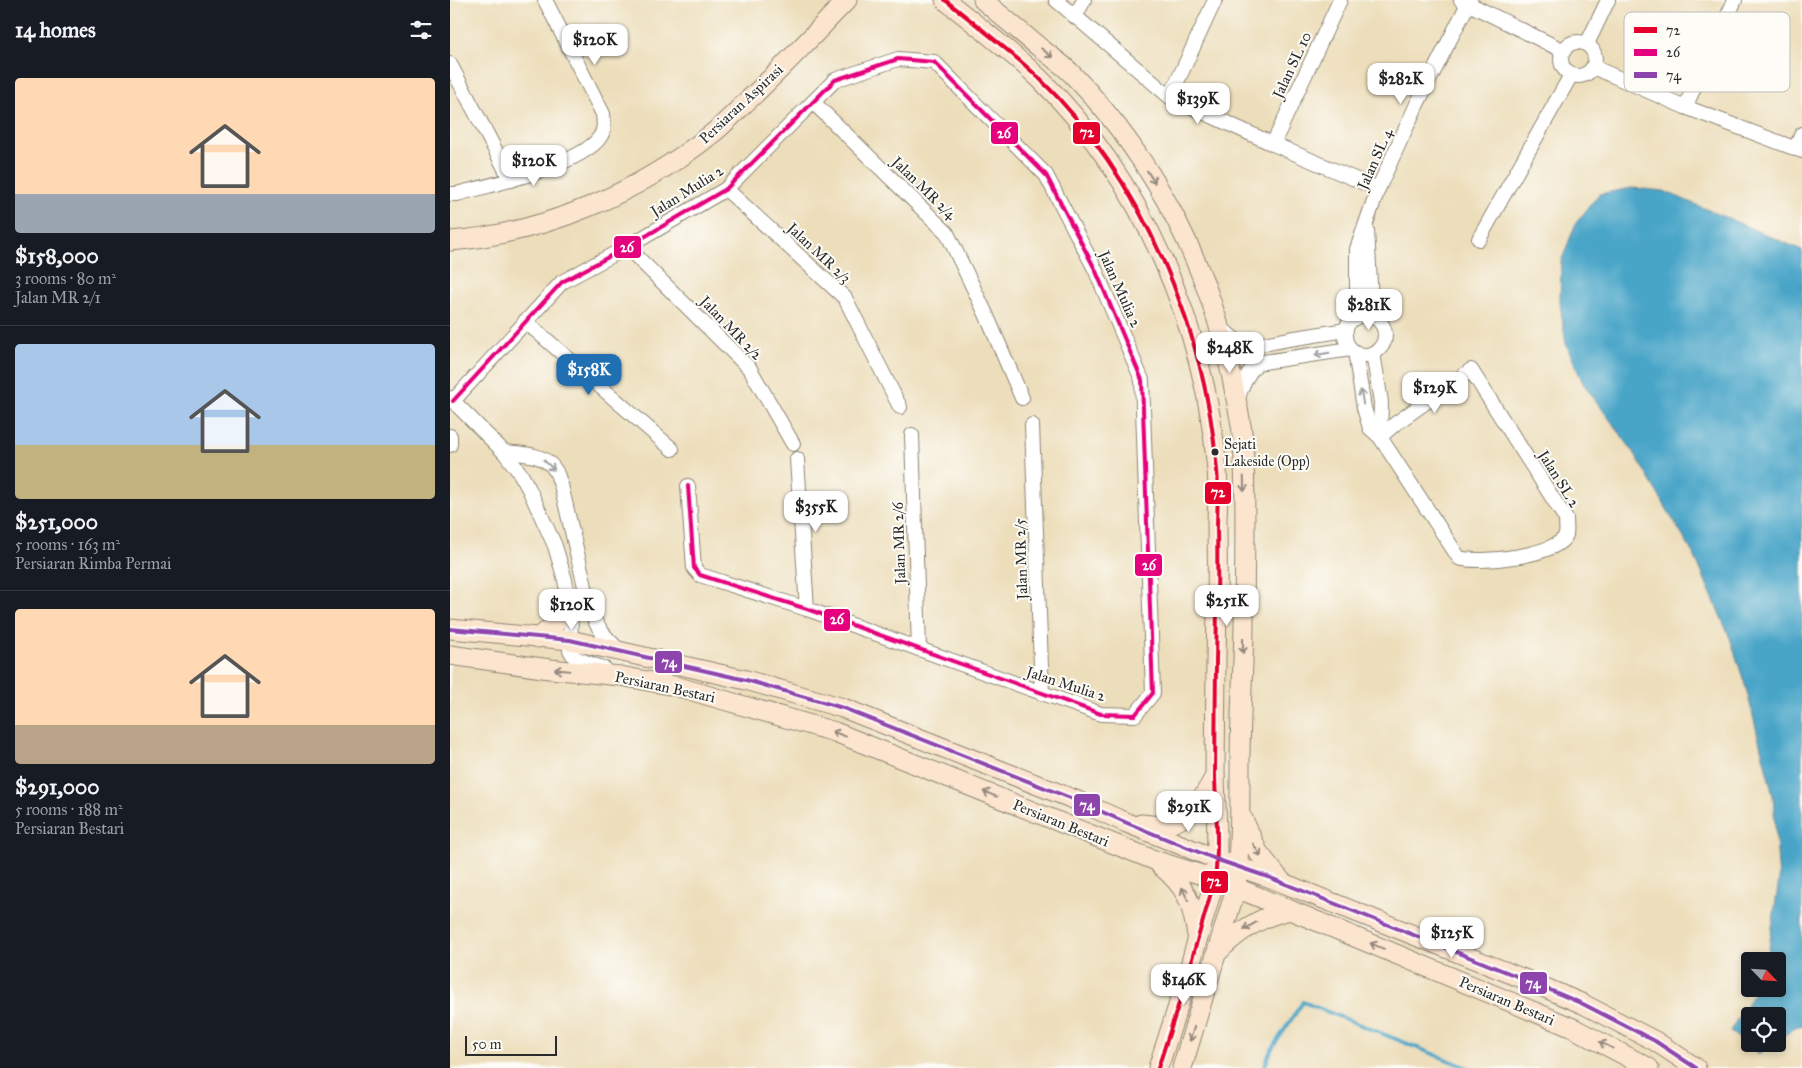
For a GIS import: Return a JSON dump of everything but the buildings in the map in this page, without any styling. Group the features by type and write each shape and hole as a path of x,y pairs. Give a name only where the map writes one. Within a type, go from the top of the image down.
{"main road":[{"path":"757,92 778,62 837,0"},
{"name":"Persiaran Aspirasi","path":"450,241 508,232 560,218 604,201 646,179 714,133 847,0"},
{"path":"757,92 800,59 862,0"},
{"path":"930,0 1040,79"},
{"path":"945,0 1040,79 1078,123 1108,162 1130,196 1156,244 1179,295 1197,350 1209,411 1217,470 1215,776 1218,860 1215,879 1198,939 1158,1068"},
{"path":"970,0 1030,39"},
{"path":"982,0 1071,73 1100,104 1132,145 1182,231 1220,326 1230,366 1243,440 1245,508 1240,765 1241,813 1238,867 1236,888 1182,1068"},
{"path":"538,638 556,624 563,613 568,597"},
{"name":"Persiaran Bestari","path":"450,629 570,640 746,680 843,708 1078,800 1127,823 1218,860 1283,883 1437,943 1583,1004 1654,1041 1696,1068"},
{"name":"Persiaran Bestari","path":"450,655 550,669 620,676 675,686 835,732 1154,860 1215,879 1573,1028 1649,1068"},
{"path":"1127,823 1162,825 1174,823 1198,805 1215,776"},
{"path":"1241,813 1258,852 1283,883"},
{"path":"1154,860 1176,879 1186,894 1193,914 1198,939"},
{"path":"1217,954 1228,942 1253,924 1266,917 1290,910"}],"street":[{"path":"450,194 457,194 511,180 581,154 600,137 604,126 603,114 545,0"},
{"path":"1056,0 1170,97 1378,189"},
{"path":"1075,17 1084,0"},
{"path":"1170,97 1215,0"},
{"name":"Jalan SL 10","path":"1273,144 1340,0"},
{"path":"1586,44 1608,0"},
{"path":"1729,12 1735,0"},
{"path":"1466,1 1564,50"},
{"name":"Jalan SL 4","path":"1361,317 1371,300 1366,224 1378,189 1466,1"},
{"path":"1576,42 1586,44 1594,52 1594,67 1586,74 1571,75 1563,67 1562,56 1564,50 1576,42"},
{"name":"Jalan Mulia 2","path":"570,640 571,616 568,597 555,546 540,512 520,473 504,452 451,400 562,282 627,247 726,189 835,80 898,59 934,62 1046,174 1095,269 1142,380 1153,693 1135,715 1101,714 807,610 700,575 694,568 688,486"},
{"path":"450,64 511,180"},
{"path":"1594,67 1624,80"},
{"path":"1479,239 1571,75"},
{"path":"1652,92 1798,150 1802,134"},
{"path":"1685,106 1692,92"},
{"name":"Jalan MR 2/4","path":"813,102 947,233 986,314 1022,398"},
{"name":"Jalan MR 2/3","path":"726,189 845,298 900,407"},
{"name":"Jalan MR 2/2","path":"627,247 750,369 793,444"},
{"path":"1361,317 1377,319 1381,322 1385,332 1384,342 1373,354 1364,355 1353,350 1346,340 1346,330 1351,321 1361,317"},
{"path":"525,321 672,449"},
{"path":"1220,326 1234,339 1248,345 1258,345 1346,330"},
{"path":"1237,404 1243,382 1258,363 1353,350"},
{"name":"Jalan SL 2","path":"1353,350 1364,408 1370,428 1380,437 1459,558 1475,561 1535,554 1558,544 1566,534 1566,519 1472,370 1395,424 1380,437"},
{"path":"1373,354 1381,402 1380,437"},
{"name":"Jalan MR 2/5","path":"1032,425 1042,693"},
{"name":"Jalan MR 2/6","path":"912,435 919,649"},
{"path":"450,436 450,445"},
{"path":"504,452 527,454 545,459 555,470 561,485 591,612 601,632 622,653"},
{"path":"797,459 807,610"},
{"path":"570,640 570,650 575,658 620,676"}],"water":[{"path":"1632,188 1664,191 1802,250 1802,1026 1797,1026 1786,1034 1786,1007 1745,1007 1750,998 1786,998 1786,952 1768,952 1779,880 1773,796 1746,688 1730,638 1695,557 1632,450 1583,383 1566,344 1560,303 1561,262 1576,223 1599,194"},
{"path":"1741,1013 1741,1040 1730,1031"}],"waterway":[{"path":"1264,1068 1271,1050 1303,1002 1468,1068"}],"transit line":[{"name":"72","path":"945,0 1039,78 1076,118 1109,162 1137,208 1162,258 1183,309 1199,362 1210,416 1218,484 1215,762 1216,867 1215,879 1158,1068"},
{"name":"26","path":"453,401 562,282 627,247 726,189 835,80 898,59 934,62 1046,175 1095,269 1142,380 1153,693 1135,715 1101,714 807,609 700,575 694,568 688,486"},
{"name":"74","path":"450,629 570,640 746,680 843,708 1078,801 1218,860 1268,877 1529,981 1583,1004 1655,1041 1696,1068"}],"place":[{"name":"Sejati Lakeside (Opp)","path":"1215,452"}]}
